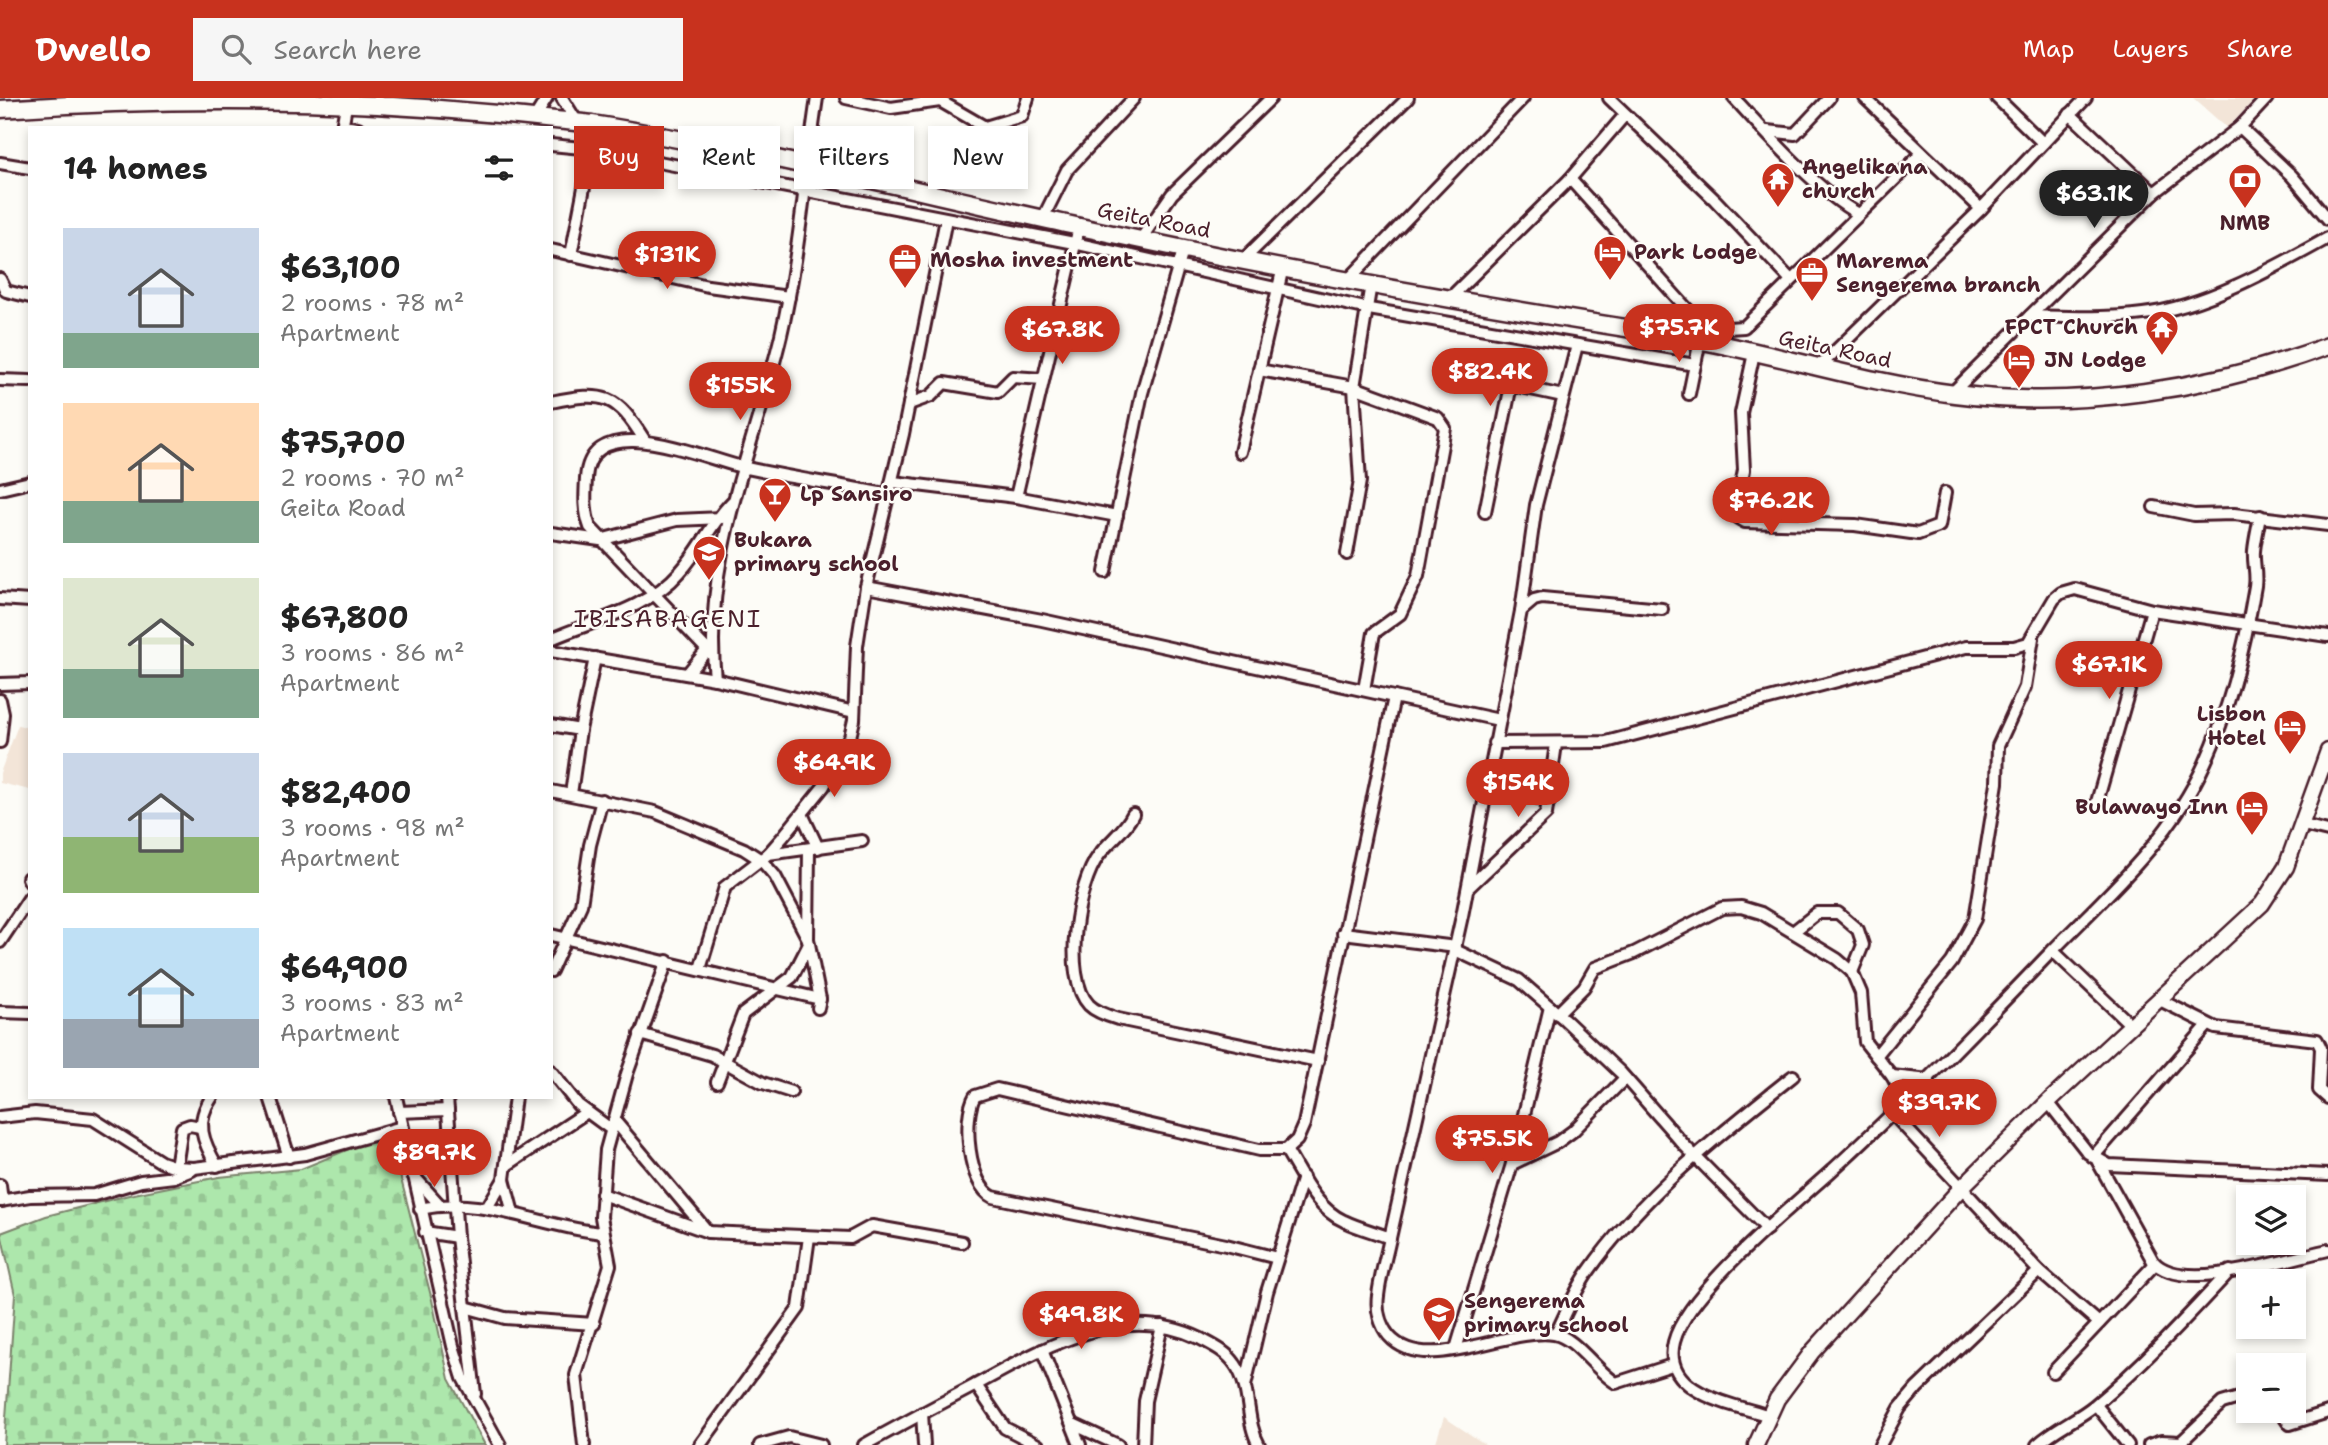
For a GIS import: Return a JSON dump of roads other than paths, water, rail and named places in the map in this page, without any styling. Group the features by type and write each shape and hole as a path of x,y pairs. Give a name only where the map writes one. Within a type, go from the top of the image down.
{"highway":[{"name":"Geita Road","path":"0,109 23,102 99,100 301,98 403,101 504,122 535,117 596,125 794,163"},
{"name":"Geita Road","path":"912,189 1079,227 1447,300 1709,341 1951,394 2056,400 2144,392 2209,381 2328,346"},
{"name":"Geita Road","path":"2294,356 2328,332"}],"main road":[{"path":"1756,1445 1777,1399 1812,1352 1962,1187 2048,1102 2262,904 2286,867 2328,751"}],"street":[{"path":"535,117 547,98"},
{"path":"562,98 577,122"},
{"path":"813,126 817,98"},
{"path":"846,98 891,108 940,101 985,127 1016,120 1025,111 1028,98"},
{"path":"1043,218 1067,170 1134,98"},
{"path":"1141,239 1171,194 1270,98"},
{"path":"1244,259 1408,98"},
{"path":"1348,280 1523,98"},
{"path":"1609,98 1624,116 1664,149 1791,280"},
{"path":"1734,98 1844,207 1859,214"},
{"path":"1764,130 1795,134 1829,98"},
{"path":"1866,98 1981,209"},
{"path":"1997,98 2043,143"},
{"path":"1819,367 1981,209 2086,98"},
{"path":"1951,394 2154,193 2240,127 2267,98"},
{"path":"342,126 347,99"},
{"path":"2070,114 2154,193"},
{"path":"1447,300 1570,179 1624,116"},
{"path":"2240,127 2292,176 2328,219"},
{"path":"553,145 574,147"},
{"path":"1698,319 1728,328 1741,328 1921,154"},
{"path":"0,163 28,168"},
{"path":"664,164 1074,243 1367,308 1695,365"},
{"path":"1570,179 1698,319 1709,341 1695,365 1689,394"},
{"path":"571,255 584,189"},
{"path":"553,638 620,613 652,595 681,571 723,518 732,502 741,467 762,409 789,298 804,189"},
{"path":"700,969 725,887 764,857 802,814 850,737 855,712 857,646 866,587 890,495 946,219"},
{"path":"1016,497 1079,227"},
{"path":"2030,316 2103,317 2147,314 2226,288 2272,268 2328,238"},
{"path":"1105,572 1142,393 1184,247"},
{"path":"553,250 708,286 789,298"},
{"path":"1240,452 1283,267"},
{"path":"0,279 6,291 28,296"},
{"path":"1347,554 1360,481 1354,387 1371,284"},
{"path":"1577,345 1536,505 1521,611 1468,888 1390,1238 1378,1297 1378,1313 1386,1332 1395,1342 1410,1351 1456,1349 1523,1335 1556,1334 1573,1344 1616,1383 1672,1365"},
{"path":"1754,353 1741,413 1744,470 1736,510 1738,518 1745,522 1855,525 1917,534 1939,526 1944,513 1945,493"},
{"path":"1259,370 1354,387 1438,418 1445,428 1419,572 1400,614 1374,633 1364,691"},
{"path":"909,404 931,396 944,383 998,392 1013,377 1043,379"},
{"path":"0,380 28,381"},
{"path":"1485,512 1510,390 1517,386 1563,396"},
{"path":"553,402 592,396 613,400 645,441"},
{"path":"710,653 600,540 585,514 589,460 609,445 621,441 645,441 741,467 890,495"},
{"path":"0,489 28,482"},
{"path":"892,482 1016,497 1117,516"},
{"path":"2154,507 2194,515 2260,516 2328,525"},
{"path":"1769,1416 1702,1394 1685,1383 1672,1365 1673,1343 1688,1309 1767,1229 1929,1080 2134,870 2185,799 2218,730 2240,657 2256,575 2254,549 2260,516"},
{"path":"553,533 600,540 677,520 723,518"},
{"path":"715,679 710,653 723,518"},
{"path":"866,587 1042,620 1499,720"},
{"path":"1876,1056 1952,962 1975,919 1997,783 1998,747 2025,687 2033,638 2054,598 2068,590 2088,592 2152,610 2328,636"},
{"path":"0,598 28,601"},
{"path":"1521,611 1534,600 1542,598 1662,609"},
{"path":"2097,802 2152,610"},
{"path":"1494,743 1584,744 1625,738 1813,685 1966,647 2014,647 2033,638"},
{"path":"553,651 715,679 855,712"},
{"path":"687,674 710,653"},
{"path":"571,794 580,730 595,658"},
{"path":"0,684 28,683"},
{"path":"1277,1258 1226,1244 993,1197 985,1193 978,1180 967,1133 968,1116 975,1096 997,1089 1259,1150 1286,1150 1297,1140 1304,1124 1318,1061 1394,697"},
{"path":"0,700 3,713 0,742"},
{"path":"553,725 580,730"},
{"path":"1468,888 1546,814 1556,744"},
{"path":"1488,780 1549,802"},
{"path":"553,791 655,812 764,857 862,841"},
{"path":"553,966 581,905 590,845 603,800"},
{"path":"553,936 778,987 819,1004 809,941 813,849 802,814"},
{"path":"1133,814 1124,830 1099,854 1082,895 1075,948 1076,976 1090,1005 1118,1019 1318,1061"},
{"path":"2302,825 2328,831"},
{"path":"764,857 809,941"},
{"path":"0,942 28,900"},
{"path":"1456,1349 1512,1164 1553,1011 1584,987 1595,968 1634,953 1722,908 1741,907 1761,914 1838,959 1852,972 1861,993 1865,1042 1892,1076 1906,1102"},
{"path":"1793,932 1817,913 1838,913 1858,930 1863,945 1852,972"},
{"path":"1343,933 1455,948 1519,980 1625,1078 1767,1229"},
{"path":"717,1082 743,1014 792,977 809,941"},
{"path":"2053,951 2132,1026"},
{"path":"584,1445 576,1375 594,1324 610,1265 603,1233 602,1194 606,1150 640,1034 667,961"},
{"path":"2160,1000 2208,1025 2306,1038 2320,1043 2319,1090 2328,1098"},
{"path":"0,1012 28,1013"},
{"path":"2095,1159 2208,1025"},
{"path":"2306,1038 2326,1032"},
{"path":"640,1034 725,1062 763,1083 791,1092"},
{"path":"553,1073 587,1112 613,1125 708,1232"},
{"path":"1556,1334 1588,1273 1694,1154 1793,1076"},
{"path":"1892,1076 1929,1080"},
{"path":"1512,1164 1558,1142 1573,1131 1625,1078"},
{"path":"211,1099 205,1107 200,1127 217,1166"},
{"path":"271,1099 289,1157"},
{"path":"396,1099 453,1346 463,1378 500,1445"},
{"path":"447,1099 457,1237 475,1400"},
{"path":"488,1206 504,1179 515,1099"},
{"path":"2048,1102 2095,1159 2155,1264 2166,1271 2193,1275 2230,1271 2328,1250"},
{"path":"399,1112 448,1110"},
{"path":"507,1165 587,1112"},
{"path":"0,1117 35,1113 93,1119 147,1154 176,1167 194,1168 289,1157 338,1147 402,1127"},
{"path":"1893,1114 2039,1271 2099,1323"},
{"path":"176,1167 182,1128 190,1125 200,1127"},
{"path":"1286,1150 1320,1202 1342,1220 1390,1238"},
{"path":"2095,1159 2117,1166 2328,1175"},
{"path":"0,1185 1,1201 30,1196 94,1195 141,1181 174,1177 194,1168"},
{"path":"412,1175 439,1204"},
{"path":"1245,1386 1277,1258 1303,1177"},
{"path":"504,1179 513,1213"},
{"path":"602,1194 708,1232 850,1238 873,1227 962,1242"},
{"path":"420,1209 454,1203 488,1206 561,1227 603,1233"},
{"path":"425,1232 457,1237"},
{"path":"700,1445 799,1308 809,1237"},
{"path":"2053,1371 2155,1264"},
{"path":"1880,1445 1900,1408 1917,1388 2039,1271"},
{"path":"2038,1445 2053,1431 2096,1405 2150,1356 2230,1271"},
{"path":"465,1307 514,1319 594,1324"},
{"path":"1143,1445 1145,1401 1163,1326"},
{"path":"864,1445 1042,1350 1105,1327 1163,1326 1184,1331 1224,1351 1236,1365 1245,1386 1250,1421 1259,1445"},
{"path":"1042,1350 1080,1445"},
{"path":"976,1384 998,1419 1018,1440 1038,1445"},
{"path":"2149,1445 2161,1441 2181,1442 2222,1403 2236,1397"},
{"path":"2096,1405 2128,1445"},
{"path":"2306,1419 2328,1412"},
{"path":"922,1413 924,1445"},
{"path":"1073,1424 1118,1445"},
{"path":"760,1445 789,1437 821,1445"}],"place":[{"name":"Angelikana church","path":"1778,209"},
{"name":"NMB","path":"2245,210"},
{"name":"Park Lodge","path":"1610,282"},
{"name":"Mosha investment","path":"905,290"},
{"name":"Marema Sengerema branch","path":"1812,303"},
{"name":"FPCT Church","path":"2162,357"},
{"name":"JN Lodge","path":"2019,390"},
{"name":"Lp Sansiro","path":"775,524"},
{"name":"Bukara primary school","path":"709,582"},
{"name":"Lisbon Hotel","path":"2290,756"},
{"name":"Bulawayo Inn","path":"2252,837"},
{"name":"Sengerema primary school","path":"1439,1343"}],"district":[{"name":"IBISABAGENI","path":"668,619"}]}
